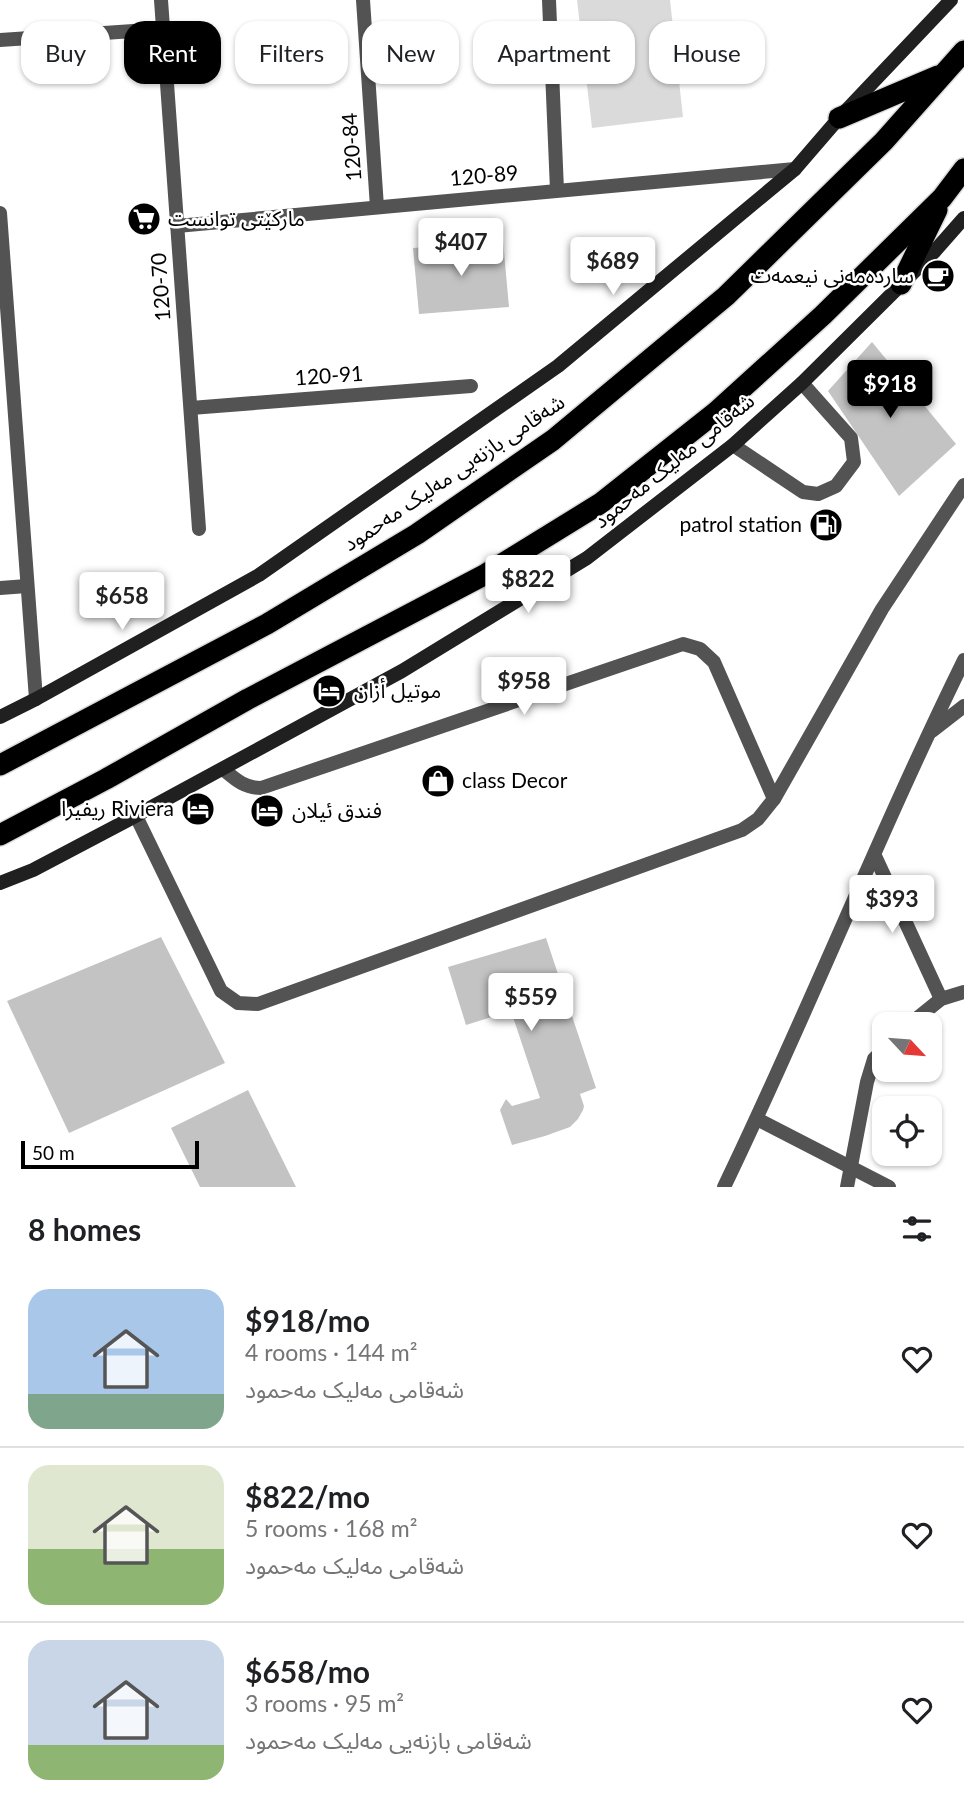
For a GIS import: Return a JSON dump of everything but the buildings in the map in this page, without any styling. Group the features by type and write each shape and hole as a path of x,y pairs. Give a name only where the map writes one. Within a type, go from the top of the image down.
{"highway":[{"name":"شەقامی بازنەیی مەلیک مەحمود","path":"0,765 267,624 417,534 553,440 726,296 884,141 964,51"},
{"path":"839,118 943,74"},
{"path":"5,834 247,699 486,574 601,503 716,412 823,315 943,198 964,169"},
{"path":"901,284 943,198"}],"main road":[{"path":"0,717 259,575 558,366 795,169 839,118 951,0"},
{"name":"شەقامی مەلیک مەحمود","path":"0,883 33,870 136,816 402,671 587,558 733,445 802,383 964,218"}],"street":[{"name":"120-70","path":"161,0 162,21"},
{"name":"120-84","path":"363,0 377,207"},
{"path":"549,0 557,190"},
{"path":"0,40 124,32"},
{"name":"120-70","path":"167,84 199,529"},
{"name":"120-89","path":"177,226 795,169"},
{"path":"0,223 7,407 27,586 36,699"},
{"path":"733,445 803,492 818,494 836,486 855,462 851,438 802,383"},
{"name":"120-91","path":"191,408 471,386"},
{"path":"136,816 221,992 238,1003 258,1004 742,830 758,819 774,799 882,609 964,485"},
{"path":"0,588 27,586"},
{"path":"223,769 240,783 250,788 261,788 683,645 700,649 714,662 774,799"},
{"path":"723,1187 757,1119 927,736 964,660"},
{"path":"927,736 964,706"},
{"path":"875,856 941,999"},
{"path":"925,1012 941,999 964,992"},
{"path":"847,1187 872,1066"},
{"path":"757,1119 889,1187"}],"shaded area":[{"path":"577,0 670,0 672,21 649,21 649,84 679,84 683,117 592,128 587,84 635,84 635,21 579,21"}],"place":[{"name":"مارکێتی توانست","path":"144,219"},
{"name":"ساردەمەنی نیعمەت","path":"938,276"},
{"name":"patrol station","path":"826,525"},
{"name":"موتيل أزان","path":"329,691"},
{"name":"class Decor","path":"438,781"},
{"name":"ریفیرا Riviera","path":"198,809"},
{"name":"فندق ئيلان","path":"267,811"}]}
